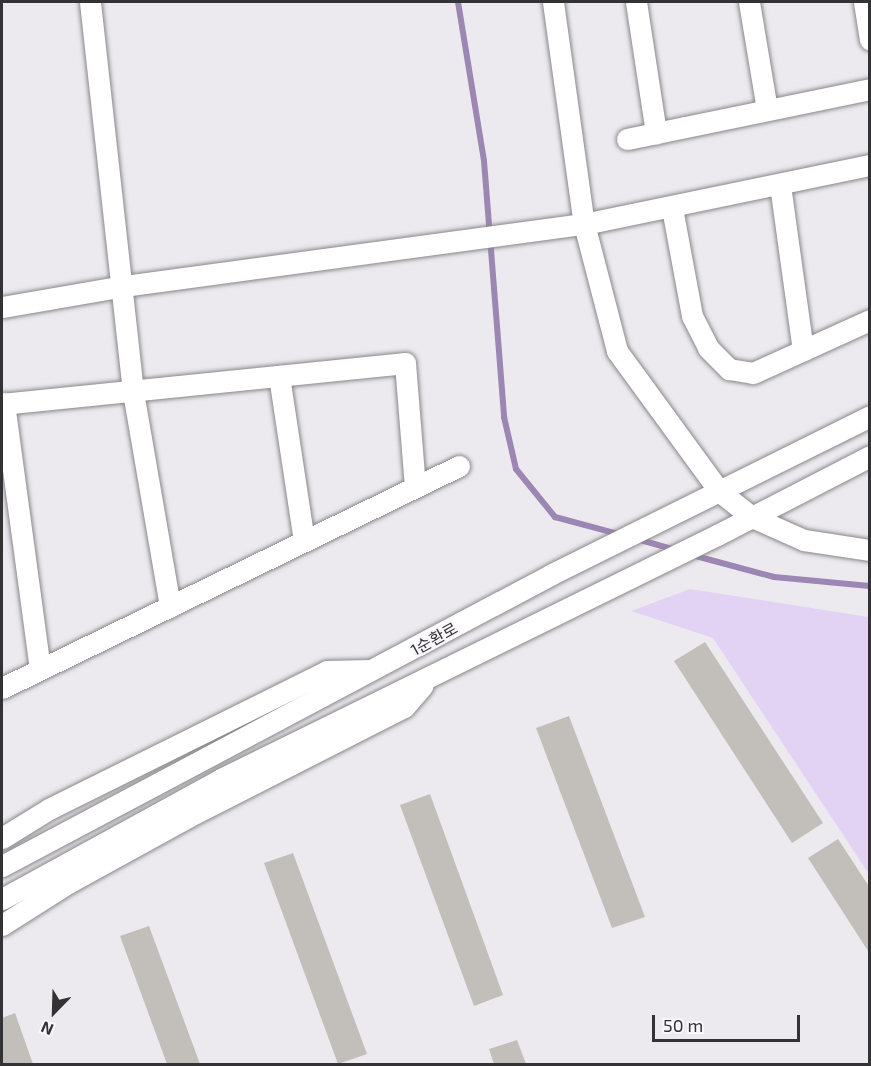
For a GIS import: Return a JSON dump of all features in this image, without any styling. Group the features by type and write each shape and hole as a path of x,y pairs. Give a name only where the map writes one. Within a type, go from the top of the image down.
{"street":[{"path":"90,2 124,286 134,392 170,607"},
{"path":"553,2 584,225 617,351 720,492 752,517 804,540 870,550"},
{"path":"636,2 656,133"},
{"path":"749,2 767,110"},
{"path":"864,2 870,40"},
{"path":"627,139 870,89"},
{"path":"2,307 124,286 584,225 870,165"},
{"path":"780,185 803,350"},
{"path":"672,208 692,316 708,348 729,369 753,373 870,320"},
{"path":"40,669 3,404 405,363 415,487"},
{"path":"279,376 304,541"},
{"name":"1순환로","path":"2,866 211,753 376,670 604,550 870,416"},
{"name":"1순환로","path":"5,914 404,707 427,679 609,587 717,536 870,456"},
{"path":"2,688 459,466"},
{"path":"2,838 49,809 327,671 376,670"}],"shaded area":[{"path":"690,589 869,617 869,874 713,638 631,611"}],"building":[{"path":"705,642 823,823 792,843 674,661"},
{"path":"569,716 645,917 612,928 536,728"},
{"path":"430,794 503,995 474,1006 400,805"},
{"path":"838,839 870,888 870,954 808,858"},
{"path":"293,853 367,1054 338,1064 264,863"},
{"path":"149,926 200,1064 167,1064 120,936"},
{"path":"15,1013 33,1064 2,1063 2,1018"},
{"path":"517,1040 526,1064 494,1064 489,1049"}],"waterway":[{"path":"458,2 484,161 504,417 516,469 555,517 618,534"},
{"path":"637,539 673,549"},
{"path":"692,555 774,577 870,586"}]}
